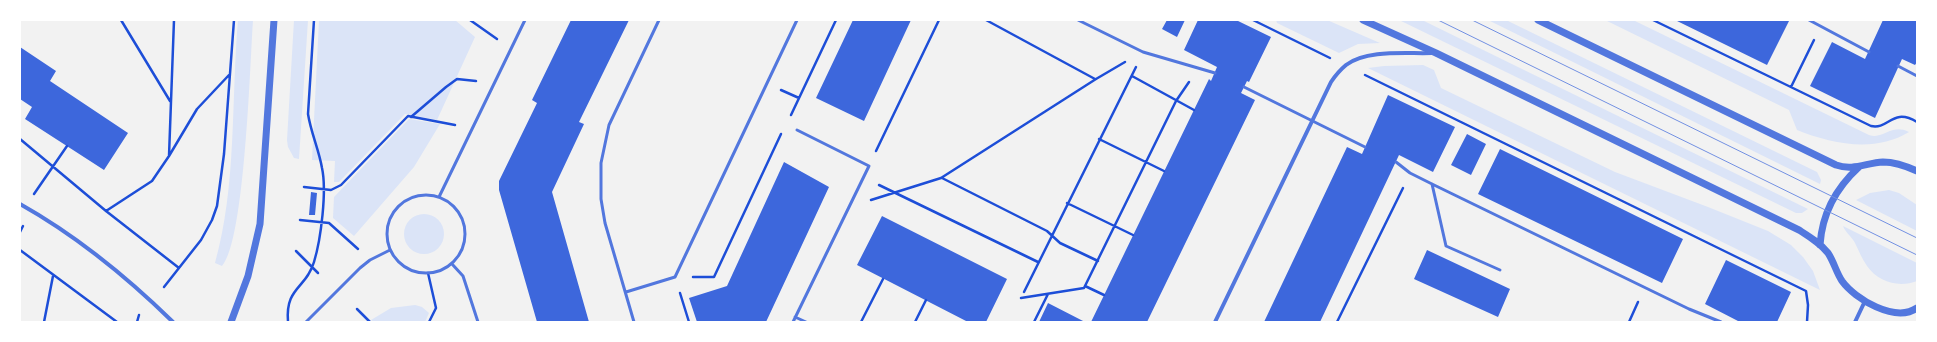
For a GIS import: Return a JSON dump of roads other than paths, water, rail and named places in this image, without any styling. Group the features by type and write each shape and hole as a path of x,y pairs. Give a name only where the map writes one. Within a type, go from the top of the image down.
{"street":[{"path":"231,322 248,276 260,224 274,20"},
{"path":"1363,20 1436,53 1788,225 1820,245 1828,253 1838,274 1846,286 1865,301 1888,310 1916,310"},
{"path":"1538,20 1825,160 1847,168 1892,162 1917,171"},
{"path":"1215,322 1311,120 1331,82 1346,65 1364,56 1436,53"},
{"path":"1820,245 1824,219 1830,203 1841,185 1859,167"},
{"path":"20,204 104,260 152,301 173,322"},
{"path":"1855,322 1865,301"}],"lane":[{"path":"439,197 525,20"},
{"path":"634,322 605,223 601,199 601,163 609,125 659,20"},
{"path":"626,292 675,277 797,20"},
{"path":"1078,20 1143,52 1199,67 1214,73"},
{"path":"1809,20 1869,52"},
{"path":"1898,66 1917,76"},
{"path":"1244,87 1365,147"},
{"path":"793,322 869,166 797,130"},
{"path":"1396,162 1410,173 1432,184 1698,314 1721,322"},
{"path":"1432,184 1446,246 1500,270"},
{"path":"428,195 439,197 449,202 463,221 465,232 464,244 460,255 452,264 441,271 428,274 405,268 390,250 387,239 390,217 397,208 416,196 428,195"},
{"path":"306,322 360,268 370,260 390,250"},
{"path":"452,264 463,276 478,322"},
{"path":"795,317 806,322"}],"tram line":[{"path":"1438,20 1917,255"},
{"path":"1472,20 1917,238"}]}
